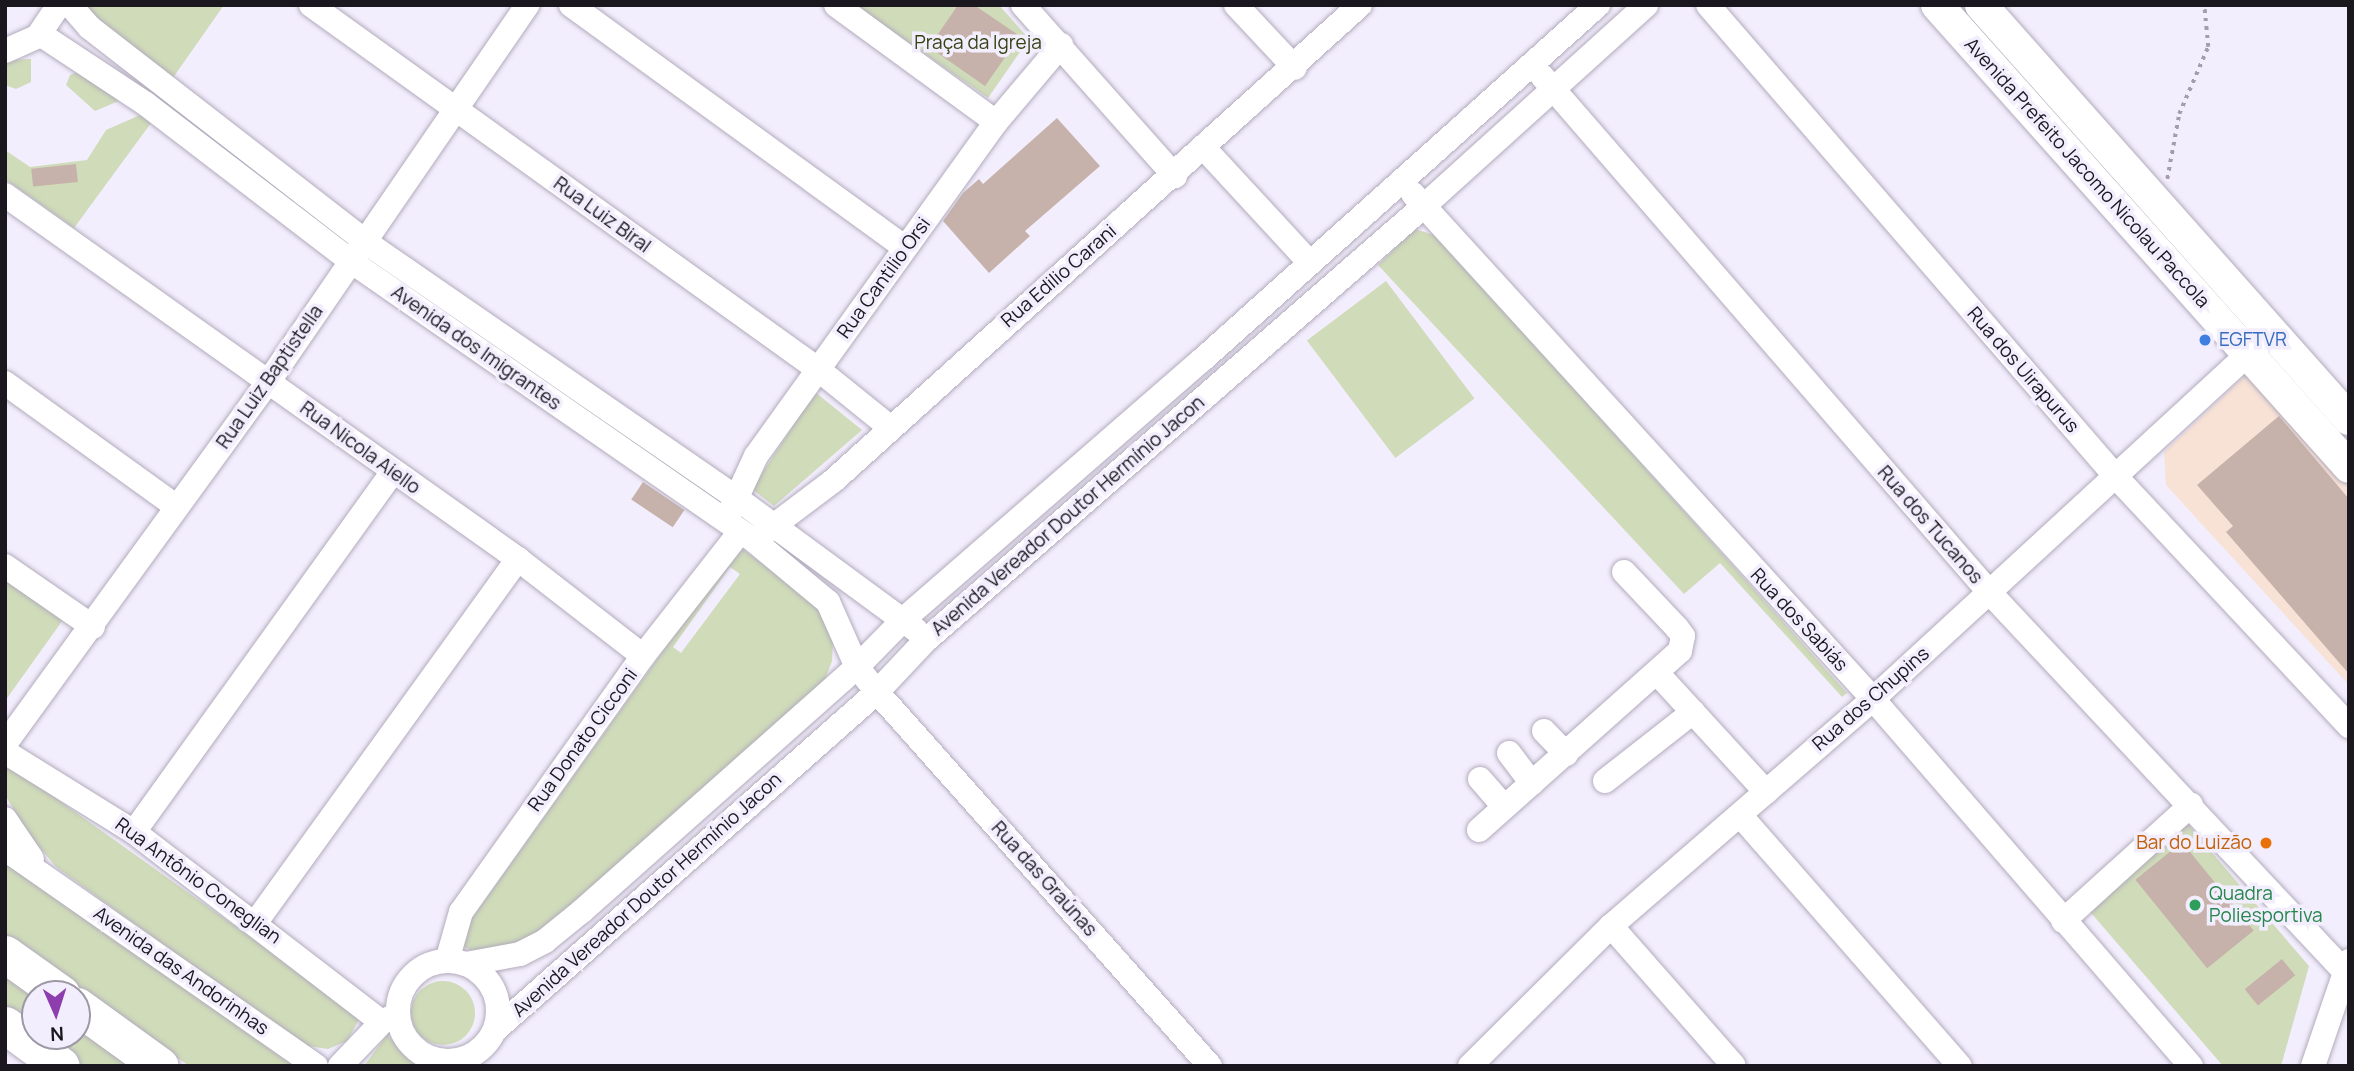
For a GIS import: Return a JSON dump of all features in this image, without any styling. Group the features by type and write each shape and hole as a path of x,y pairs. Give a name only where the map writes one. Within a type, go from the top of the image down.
{"highway":[{"path":"5,954 41,980"},
{"path":"91,1016 160,1066"},
{"path":"5,1025 61,1066"}],"main road":[{"name":"Avenida Prefeito Jacomo Nicolau Paccola","path":"1937,5 2349,467"},
{"name":"Avenida Prefeito Jacomo Nicolau Paccola","path":"1981,5 2349,419"}],"street":[{"path":"5,51 40,34 59,5"},
{"name":"Avenida dos Imigrantes","path":"70,5 89,27 359,252 735,497 905,618 926,640"},
{"name":"Rua Luiz Biral","path":"311,5 818,370 891,428"},
{"name":"Rua Luiz Baptistella","path":"5,744 93,627 269,381 457,111 527,5"},
{"path":"571,5 905,248"},
{"path":"836,5 996,122"},
{"path":"1023,5 1175,176"},
{"path":"1236,5 1294,68"},
{"name":"Rua Edilio Carani","path":"739,531 776,527 1175,176 1203,147 1294,68 1360,5"},
{"name":"Avenida Vereador Doutor Hermínio Jacon","path":"457,962 520,954 545,940 857,667 905,618 1598,5"},
{"name":"Avenida Vereador Doutor Hermínio Jacon","path":"495,1030 877,692 926,640 1425,205 1646,5"},
{"name":"Rua dos Uirapurus","path":"1708,5 2117,478 2349,726"},
{"name":"Avenida dos Imigrantes","path":"40,34 359,252 739,531 828,602 857,667 877,692"},
{"name":"Rua Cantilio Orsi","path":"739,531 735,497 756,456 996,122 1061,45"},
{"name":"Rua dos Tucanos","path":"1533,62 1552,90 1990,593 2347,967"},
{"path":"1203,147 1309,262"},
{"name":"Rua dos Sabiás","path":"1400,181 1425,205 1872,699 2189,1065"},
{"name":"Rua Nicola Aiello","path":"5,195 269,381 391,473 518,559 643,656"},
{"name":"Rua dos Chupins","path":"1481,1062 1611,926 1990,593 2250,356 2272,332"},
{"path":"5,383 177,507"},
{"path":"134,832 391,473"},
{"name":"Rua Donato Cicconi","path":"457,962 461,912 643,656 739,531"},
{"path":"256,922 518,559"},
{"path":"5,566 93,627"},
{"path":"1479,830 1658,674 1680,651 1683,636 1625,572"},
{"path":"1658,674 1766,792"},
{"name":"Rua das Graúnas","path":"877,692 1210,1066"},
{"path":"1605,781 1693,712"},
{"path":"1544,731 1566,754"},
{"name":"Rua Antônio Coneglian","path":"5,752 134,832 390,1019"},
{"path":"1509,754 1532,783"},
{"path":"1480,779 1504,807"},
{"path":"2063,921 2190,805"},
{"path":"1740,815 1960,1066"},
{"path":"5,819 45,876"},
{"name":"Avenida das Andorinhas","path":"5,849 316,1066"},
{"path":"1611,926 1734,1066"},
{"path":"340,1066 390,1019 410,977 427,965 457,962 483,975 494,991 498,1010 495,1030 484,1046 464,1062 444,1062 421,1055 390,1019"},
{"path":"2337,1066 2317,1056 2347,967"}],"path":[{"path":"2162,208 2179,114 2208,47 2204,5"}],"shaded area":[{"path":"2248,373 2260,376 2349,485 2349,685 2166,485 2164,452"}],"green space":[{"path":"83,5 224,5 170,82"},
{"name":"Praça da Igreja","path":"855,5 999,5 1029,39 988,98"},
{"path":"31,59 31,82 16,89 5,85 5,60"},
{"path":"80,71 121,100 95,111 66,85 70,75"},
{"path":"140,115 151,123 74,228 5,179 5,150 30,167 87,160 106,130"},
{"path":"1415,229 1437,236 1847,693 1842,697 1720,563 1684,594 1378,265"},
{"path":"1386,281 1474,398 1395,458 1307,341"},
{"path":"815,392 862,430 774,506 752,489"},
{"path":"738,546 813,600 826,618 833,639 832,661 824,682 573,911 519,944 472,951 463,946 462,932","holes":["730,567 740,574 681,653 673,647"]},
{"path":"5,576 65,617 5,701"},
{"path":"5,762 361,1016 347,1041 328,1049 302,1045 56,867 27,832 5,795"},
{"path":"2184,820 2309,966 2281,1066 2223,1066 2086,907"},
{"path":"5,861 294,1066 189,1066 91,996 91,980 69,980 5,934"},
{"path":"5,975 21,986 21,1029 5,1018"},
{"path":"437,981 449,981 466,990 473,1001 473,1025 466,1036 449,1045 437,1045 425,1040 416,1031 411,1019 411,1007 416,995 425,986"},
{"path":"387,1035 407,1053 431,1065 364,1066"},
{"path":"91,1036 132,1066 72,1066 50,1050 91,1050"}],"building":[{"path":"958,5 974,5 1020,36 985,86 929,47"},
{"path":"1057,118 1100,166 1025,231 1030,236 989,273 943,221 963,193 979,179 983,184"},
{"path":"76,164 78,182 33,187 31,169"},
{"path":"2279,416 2349,499 2349,674 2226,532 2233,526 2197,485"},
{"path":"643,482 684,510 673,527 631,499"},
{"name":"Quadra Poliesportiva","path":"2182,842 2254,931 2207,968 2135,880"},
{"path":"2282,959 2295,975 2258,1006 2245,989"}],"place":[{"name":"EGFTVR","path":"2205,340"},
{"name":"Bar do Luizão","path":"2266,843"},
{"name":"Quadra Poliesportiva","path":"2195,905"}]}
